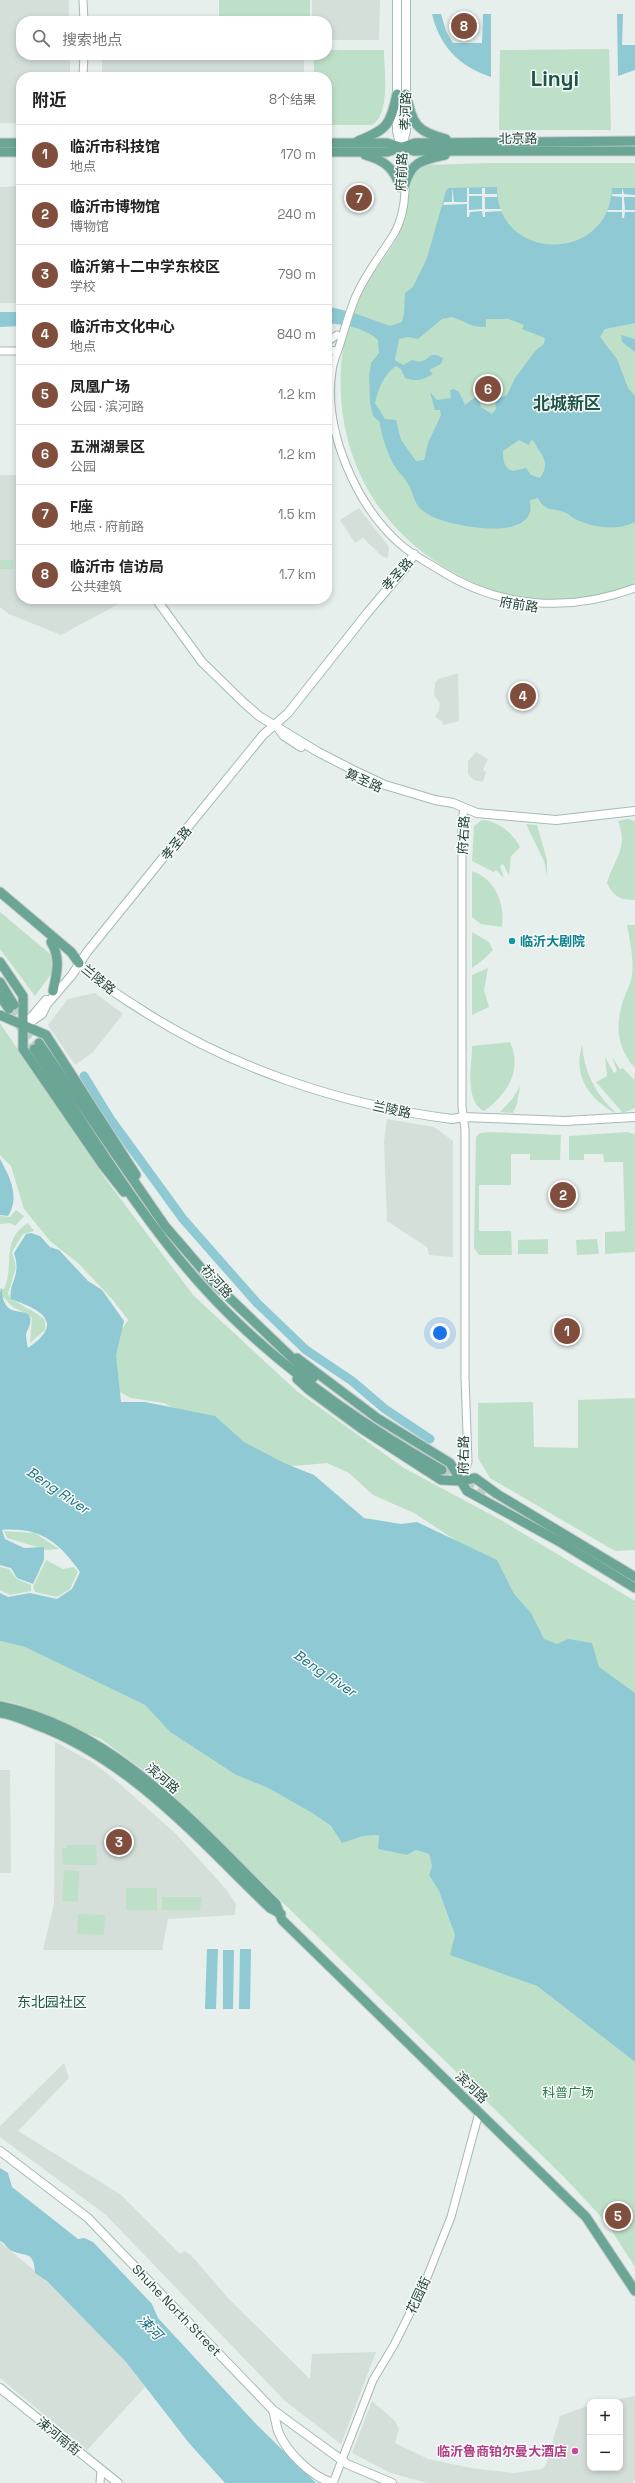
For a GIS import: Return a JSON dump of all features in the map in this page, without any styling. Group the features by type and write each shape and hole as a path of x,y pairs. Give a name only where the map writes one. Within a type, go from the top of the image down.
{"main road":[{"name":"孝河路","path":"397,0 401,94 406,132 401,147"},
{"name":"孝河路","path":"401,94 406,0"},
{"path":"401,94 418,129 460,147"},
{"path":"354,147 384,129 391,120 401,94"},
{"name":"北京路","path":"460,147 635,141"},
{"path":"0,143 16,143"},
{"name":"北京路","path":"332,151 387,143 401,147 415,143 460,147 635,151"},
{"name":"北京路","path":"332,144 354,147"},
{"path":"354,147 387,164 396,174 402,187"},
{"path":"402,187 409,172 415,165 460,147"},
{"path":"0,152 16,152"},
{"name":"孝圣路","path":"23,1027 79,963 263,735 276,726 365,610 414,554"},
{"name":"算圣路","path":"160,604 189,644 222,682 260,716 276,726"},
{"name":"算圣路","path":"166,604 206,659 276,726 284,736 315,756 357,778 416,800 464,809 477,813 556,820 635,811"},
{"name":"算圣路","path":"464,809 556,815 635,807"},
{"path":"0,892 71,952 79,963"},
{"path":"0,898 50,942 79,963"},
{"path":"50,942 57,952 58,965 53,991"},
{"path":"0,962 23,996 23,1049 102,1164 125,1193 138,1205"},
{"name":"孝圣路","path":"23,1027 42,1014 47,1004 72,975 79,963"},
{"name":"兰陵路","path":"79,963 100,982 145,1012 234,1060 362,1102 452,1119 463,1117 565,1122 635,1117"},
{"path":"0,982 12,1007 0,996"},
{"path":"0,1015 23,1027 46,1035 150,1197 160,1220"},
{"name":"祊河路","path":"37,1046 160,1220 214,1283 308,1374 352,1407 442,1469 375,1430 263,1345 205,1289 138,1205 37,1046"},
{"name":"兰陵路","path":"463,1117 477,1123 553,1126 635,1122"},
{"path":"263,1345 309,1390 362,1429 441,1480 461,1481 475,1478 497,1494 635,1577"},
{"path":"281,1349 307,1364 377,1418 450,1463 467,1491 560,1542 635,1588"},
{"name":"滨河路","path":"0,1706 53,1723 90,1741 130,1766 157,1788 276,1904 282,1920 586,2216 635,2291"},
{"name":"滨河路","path":"0,1712 49,1730 110,1762 143,1787 270,1908 286,1917 589,2214 635,2279"},
{"name":"Shuhe North Street","path":"0,2151 88,2218 273,2410 279,2432 289,2450 316,2474 333,2483"},
{"name":"涑河南街","path":"0,2388 118,2483"},
{"path":"273,2410 341,2460 392,2483"}],"street":[{"path":"83,0 84,16"},
{"path":"88,0 88,16"},
{"path":"84,60 84,72"},
{"path":"88,60 88,72"},
{"name":"府前路","path":"401,147 404,163 402,212 394,233 355,293 339,334 337,351 335,380 337,407 348,458 373,506 422,564 449,582 481,596 506,603 552,609 598,604 635,593"},
{"path":"332,339 339,334"},
{"path":"0,348 16,348"},
{"path":"332,348 337,351"},
{"path":"332,350 337,351"},
{"path":"0,351 16,351"},
{"name":"府前路","path":"337,351 332,371 334,421 346,466 369,508 400,544 451,578 494,596 528,603 552,605 574,603 597,599 635,588"},
{"name":"府右路","path":"461,1481 468,1462 465,1377 463,1117 462,877 464,809"},
{"name":"花园街","path":"333,2483 373,2380 394,2346 424,2285 450,2217 479,2113"},
{"path":"100,2483 101,2470"}],"shaded area":[{"path":"0,0 69,0 69,16 16,16 16,60 70,60 70,72 16,72 16,123 0,123"},
{"path":"312,0 380,0 379,40 332,40 332,16 312,16"},
{"path":"102,60 304,60 304,72 102,72"},
{"path":"16,186 16,303 0,303 0,187"},
{"path":"0,475 16,475 16,604 119,604 61,635 9,614 0,607"},
{"path":"359,508 389,547 388,558 383,557 363,538 355,543 340,520"},
{"path":"458,673 459,721 443,725 443,722 435,717 439,710 440,703 434,695 435,683 439,679"},
{"path":"476,752 488,759 483,770 486,772 483,782 474,780 468,774 468,761"},
{"path":"95,993 123,1014 93,1052 75,1065 48,1025 68,999"},
{"path":"387,1119 434,1127 453,1141 453,1257 429,1255 427,1247 387,1221 384,1141"},
{"path":"55,1742 92,1762 114,1779 175,1833 225,1888 236,1904 235,1915 168,1919 162,1950 43,1950 54,1904"},
{"path":"0,1770 10,1770 11,1873 0,1873"},
{"path":"64,2063 69,2078 18,2131 120,2194 180,2254 184,2251 191,2255 227,2297 310,2379 312,2354 376,2352 341,2444 285,2401 105,2214 0,2137 0,2126"},
{"path":"0,2242 47,2281 126,2362 145,2387 87,2450 0,2378"},
{"path":"635,2396 635,2479 633,2483 427,2483 391,2473 352,2453 372,2401 395,2421 399,2429 395,2443 428,2459 471,2468 514,2473 542,2469 546,2465 560,2416 587,2406 587,2471 623,2471 623,2399 620,2399"}],"green space":[{"path":"219,0 310,0 310,16 219,16"},
{"path":"609,49 611,130 499,130 500,50"},
{"path":"332,50 384,50 385,91 382,111 378,119 372,125 332,125 332,72 314,72 314,60 332,60"},
{"path":"492,163 635,163 635,584 586,598 560,601 534,601 515,598 462,577 429,557 402,534 379,507 362,477 349,445 342,410 341,374 346,330 353,308 362,288 390,250 401,229 409,189 416,172 423,165"},
{"path":"0,560 13,560 13,569 0,569"},
{"path":"628,819 635,821 635,900 621,898 612,891 607,883 621,846 622,839 618,821"},
{"path":"482,820 499,825 513,837 520,847 511,856 509,875 503,864 500,866 504,878 496,870 494,872 472,861 474,826"},
{"path":"526,824 537,825 547,860 547,876 544,861"},
{"path":"472,871 487,880 493,886 502,910 502,927 481,924 472,917"},
{"path":"0,912 55,958 55,969 35,996 0,949"},
{"path":"627,925 635,925 635,1068 624,1053 619,1036 620,1010 631,982 632,975 632,956"},
{"path":"472,932 489,942 493,950 472,968"},
{"path":"488,968 484,990 489,1007 472,1015 472,975"},
{"path":"0,1023 107,1181 194,1296 298,1392 404,1468 501,1520 635,1601 635,1704 547,1647 487,1561 414,1513 373,1495 349,1473 327,1463 283,1467 164,1403 131,1398 114,1389 114,1341 128,1320 113,1300 78,1263 50,1241 24,1209 11,1166 0,1155"},
{"path":"510,1042 514,1052 514,1072 506,1090 484,1111 478,1106 471,1091 472,1046"},
{"path":"582,1045 583,1055 592,1082 602,1098 616,1113 609,1110 590,1093 582,1079 580,1071 580,1054"},
{"path":"605,1057 614,1073 617,1071 612,1057 620,1069 623,1068 634,1080 635,1069 635,1108 623,1113 596,1082 607,1076"},
{"path":"520,1086 517,1104 513,1113 500,1112 513,1098"},
{"path":"490,1132 561,1135 560,1160 530,1160 530,1154 511,1154 511,1185 479,1185 479,1231 511,1231 512,1255 479,1255 474,1248 476,1137 480,1133"},
{"path":"627,1132 635,1134 635,1252 605,1254 605,1232 625,1231 623,1162 604,1162 603,1154 584,1154 584,1160 569,1160 569,1136"},
{"path":"16,1210 24,1216 15,1226 10,1223 0,1224 0,1216 10,1217"},
{"path":"28,1223 34,1231 23,1234 12,1252 16,1267 8,1294 16,1302 36,1313 45,1320 45,1330 30,1343 32,1318 14,1308 4,1297 0,1295 0,1288 4,1289 7,1280 11,1245 14,1237 19,1230"},
{"path":"548,1239 548,1254 518,1254 518,1240"},
{"path":"597,1239 599,1254 577,1255 576,1240"},
{"path":"635,1398 635,1550 615,1551 490,1478 478,1458 478,1403 533,1402 534,1447 578,1448 578,1400"},
{"path":"4,1531 35,1533 59,1549 47,1550 7,1538"},
{"path":"46,1560 63,1569 74,1567 78,1572 70,1589 57,1597 35,1592 33,1587"},
{"path":"0,1567 9,1569 17,1579 31,1585 31,1591 10,1595 0,1590"},
{"name":"科普广场","path":"0,1641 25,1647 145,1705 170,1732 236,1775 268,1788 312,1813 331,1826 342,1842 363,1836 379,1835 378,1849 407,1855 416,1850 429,1854 432,1866 429,1875 439,1891 455,1935 451,1955 537,1986 635,2062 635,2267 606,2222 564,2177 157,1780 101,1739 18,1704 0,1700"},
{"path":"67,1845 96,1845 97,1865 63,1865 62,1848 67,1848"},
{"path":"64,1870 79,1871 78,1902 62,1901"},
{"path":"126,1888 157,1888 157,1910 126,1910"},
{"path":"162,1897 202,1897 200,1910 162,1910"},
{"path":"78,1914 105,1915 104,1935 77,1934"}],"water":[{"path":"432,14 441,14 446,31 453,43 482,43 483,14 491,14 491,77 469,67 452,54 440,36"},
{"path":"617,14 623,14 622,45 635,45 635,70 618,76"},
{"path":"497,187 502,212 514,230 532,241 553,244 574,241 593,231 606,213 612,188 635,188 635,323 605,329 600,337 617,359 628,388 635,396 635,522 621,527 599,527 584,523 564,512 546,507 538,498 530,500 530,512 524,521 513,526 484,528 440,520 420,509 415,501 410,487 394,465 381,432 380,422 373,416 370,403 369,376 371,363 379,353 378,340 360,329 332,324 332,307 354,313 390,326 402,322 405,293 413,287 427,258 448,188","holes":["452,317 481,327 486,327 486,319 509,319 524,325 522,329 545,338 544,344 536,350 515,378 507,395 495,400 496,409 492,414 481,407 477,396 465,405 459,392 454,389 450,390 451,398 437,400 430,392 435,410 440,410 441,415 428,443 424,460 416,461 401,440 396,420 385,419 375,403 376,398 388,373 396,366 401,369 405,378 419,380 433,374 429,370 441,364 443,358 437,355 431,355 423,361 412,360 403,365 395,360 399,339 408,337 418,339 442,319","519,440 529,445 531,440 533,441 543,456 545,467 540,478 531,475 526,468 513,471 505,465 503,451"]},
{"path":"0,312 16,312 16,326 0,327"},
{"path":"621,335 635,339 635,352 622,342"},
{"path":"0,1159 10,1180 13,1195 12,1209 8,1216 0,1215"},
{"name":"Beng River","path":"31,1233 40,1236 50,1247 59,1250 88,1281 102,1290 124,1321 116,1355 121,1402 145,1402 215,1416 244,1442 284,1463 314,1475 364,1518 401,1524 417,1522 497,1560 514,1594 531,1613 544,1639 557,1644 568,1639 592,1643 599,1667 635,1693 635,2062 537,1986 450,1955 455,1935 439,1891 429,1875 432,1866 429,1854 416,1850 407,1855 378,1849 379,1835 363,1836 342,1843 331,1826 312,1813 268,1788 236,1775 170,1732 145,1705 25,1647 0,1641 0,1593 8,1597 30,1593 57,1599 72,1589 80,1572 64,1552 56,1545 38,1534 27,1531 2,1530 5,1539 24,1548 44,1547 44,1560 33,1584 17,1578 11,1568 0,1565 0,1293 2,1288 3,1298 6,1305 10,1309 24,1312 30,1317 30,1324 26,1335 28,1348 39,1339 45,1331 47,1324 45,1318 40,1313 11,1299 11,1288 16,1274 16,1261 14,1253 26,1234"},
{"path":"207,1949 218,1949 216,2009 205,2009"},
{"path":"240,1949 251,1949 250,2009 239,2009"},
{"path":"223,1950 234,1950 233,2009 223,2009"},
{"name":"涑河","path":"0,2168 8,2173 12,2187 78,2239 84,2238 93,2242 152,2304 158,2318 257,2425 316,2483 225,2483 189,2443 126,2362 47,2281 35,2273 31,2258 12,2251 0,2241"}],"pier":[{"path":"452,188 454,202 467,202 467,188 469,188 469,194 482,194 482,188 485,188 485,194 497,194 497,197 485,197 485,209 501,209 502,211 485,212 485,217 483,217 482,211 470,212 469,217 467,217 467,204 443,205 444,202 452,202","holes":["469,196 482,196 482,209 469,210"]},
{"path":"622,188 624,194 635,195 635,197 624,197 625,210 635,210 635,212 625,212 624,218 622,218 622,212 607,212 608,210 622,210 622,197 612,196 612,194 622,194"}],"waterway":[{"path":"84,1076 111,1120 183,1219 257,1303 306,1350 352,1381 385,1409 430,1439"}],"tunnel":[{"path":"14,1005 39,1043"},
{"path":"9,1009 34,1049"},
{"path":"442,1470 485,1496"}],"place":[{"name":"临沂市 信访局","path":"464,26"},
{"name":"F座","path":"359,198"},
{"name":"五洲湖景区","path":"488,389"},
{"name":"临沂市文化中心","path":"523,696"},
{"name":"临沂大剧院","path":"512,941"},
{"name":"临沂市博物馆","path":"563,1195"},
{"name":"临沂市科技馆","path":"567,1331"},
{"name":"临沂第十二中学东校区","path":"119,1842"},
{"name":"凤凰广场","path":"618,2216"},
{"name":"临沂鲁商铂尔曼大酒店","path":"575,2451"}],"district":[{"name":"Linyi","path":"555,79"},
{"name":"北城新区","path":"567,403"},
{"name":"东北园社区","path":"52,2002"}]}
